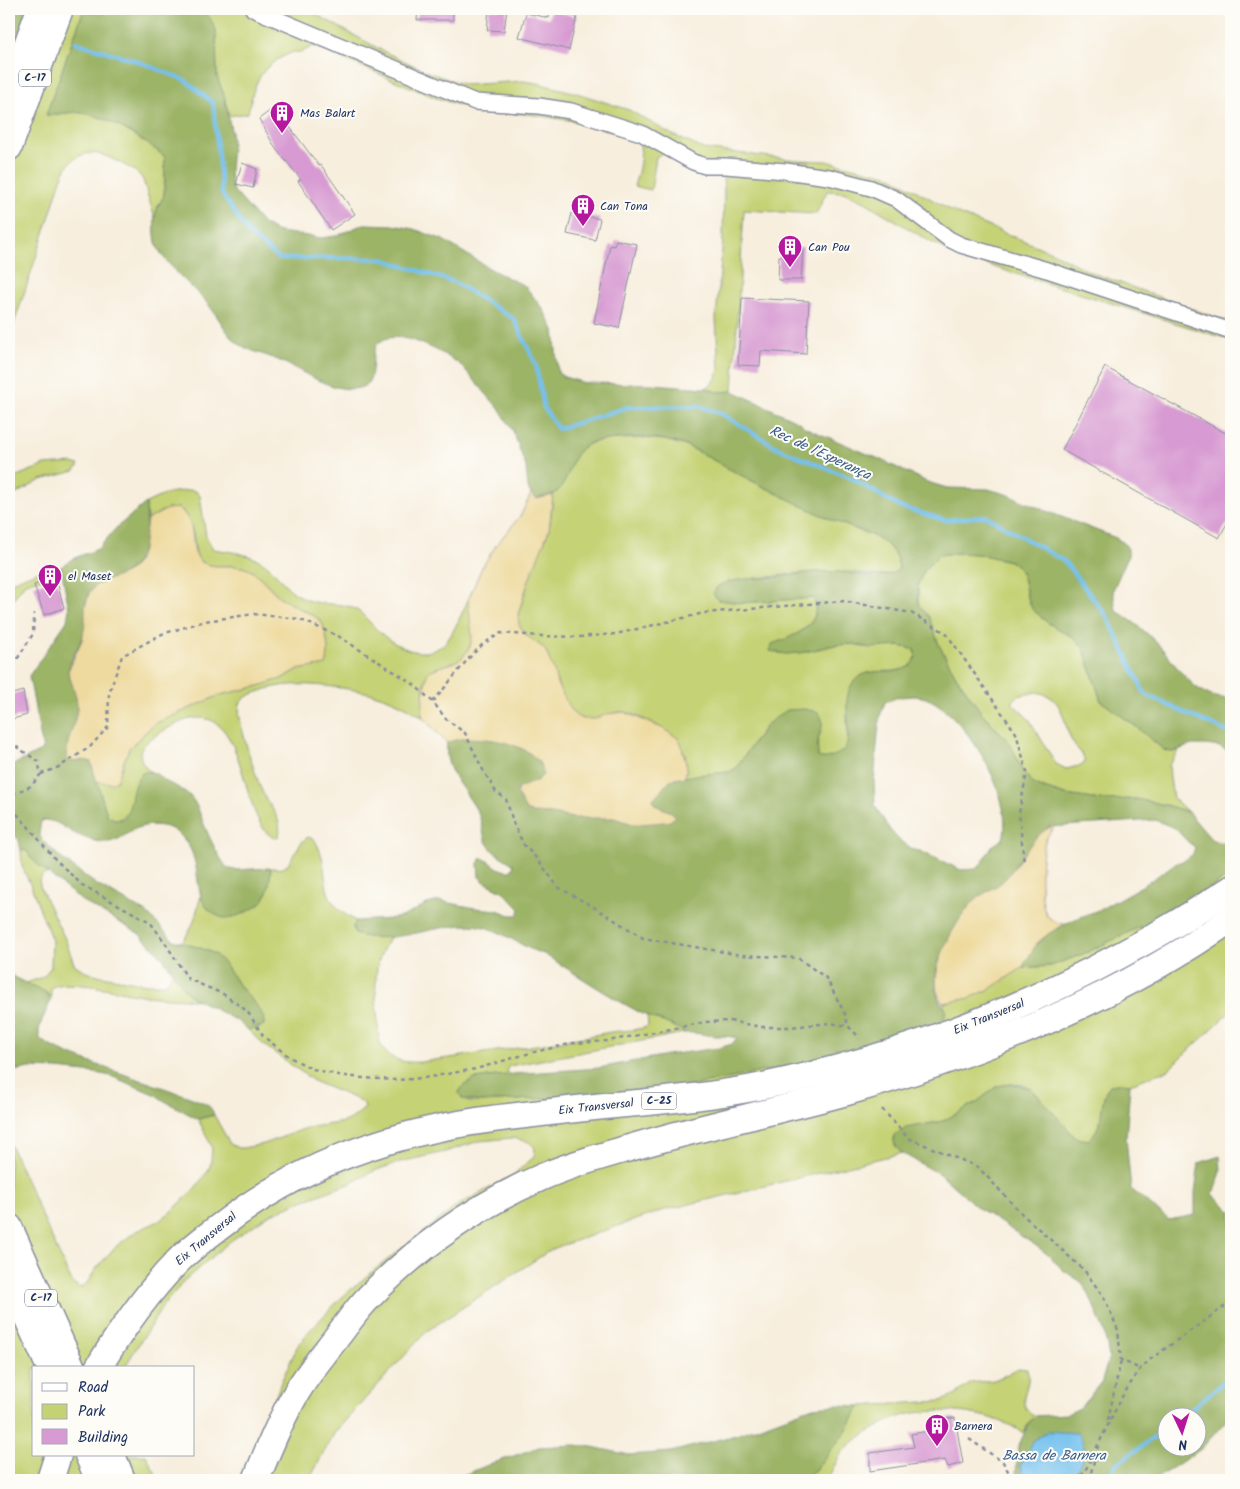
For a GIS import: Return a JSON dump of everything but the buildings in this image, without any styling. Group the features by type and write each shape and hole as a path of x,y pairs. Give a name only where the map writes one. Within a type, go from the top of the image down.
{"highway":[{"name":"C-17","path":"9,95 40,9"},
{"name":"C-17","path":"9,148 60,9"},
{"name":"Eix Transversal","path":"99,1366 129,1319 179,1260 244,1208 305,1172 364,1147 425,1130 489,1119 687,1098 756,1088 846,1066 952,1033 1041,996 1122,955 1231,889"},
{"path":"256,1480 268,1448 298,1390 368,1298 407,1262 460,1222 489,1204 543,1176 606,1155 670,1136 847,1092 954,1058 1050,1020 1134,978 1231,919"},
{"name":"C-17","path":"9,1227 71,1366"},
{"name":"C-17","path":"9,1277 49,1366"},
{"path":"88,1456 99,1480"},
{"path":"112,1456 122,1480"}],"street":[{"path":"253,9 475,102 539,106 571,111 641,133 688,160 705,166 785,171 829,177 870,188 896,199 961,246 1047,270 1231,331"}],"path":[{"path":"433,702 468,658 483,644 501,633 578,637 616,634 704,613 843,601 911,612 946,633 1016,733 1027,772 1019,813 1024,863"},
{"path":"9,681 16,661 33,634 34,613"},
{"path":"9,796 31,786 41,774 60,767 90,748 108,727 109,693 122,656 162,634 205,621 254,614 299,619 338,636 412,683 433,702 446,719 465,733 496,792 506,799 514,825 524,845 558,887 643,938 740,955 798,958 826,978 845,1014 848,1026 859,1037"},
{"path":"9,742 38,762 41,774"},
{"path":"9,811 18,815 27,824 55,859 82,885 150,922 188,979 223,994 247,1011 264,1038 292,1058 313,1069 324,1072 389,1080 424,1078 476,1069 530,1053 574,1043 608,1041 706,1022 730,1021 761,1027 790,1027 830,1022 848,1026"},
{"path":"882,1110 908,1138 978,1167 1022,1214 1084,1270 1104,1296 1118,1330 1121,1360 1107,1424"},
{"path":"1074,1480 1084,1473 1107,1424 1140,1369 1152,1358 1231,1302"},
{"path":"1121,1360 1140,1369"},
{"path":"969,1439 1004,1462 1013,1480"},
{"path":"1089,1480 1100,1439"},
{"path":"888,1480 971,1478 1004,1480"}],"green space":[{"path":"19,9 31,9 9,60 9,14 18,14"},
{"path":"31,9 84,9 46,115 73,112 103,118 148,144 165,157 164,197 158,205 155,219 143,180 131,169 110,158 92,153 81,156 70,163 59,186 9,339 9,60"},
{"path":"84,9 202,9 210,18 216,30 217,77 224,95 231,130 231,185 262,223 273,230 321,238 336,236 364,224 393,225 414,229 443,240 494,271 525,286 543,309 554,330 558,373 564,377 585,383 652,384 705,388 718,392 733,391 801,423 804,427 927,482 947,488 988,489 1009,495 1116,538 1124,543 1128,549 1128,556 1113,590 1116,611 1148,634 1185,677 1198,689 1212,696 1231,700 1231,753 1220,747 1206,745 1192,745 1172,752 1164,750 1101,701 1084,649 1074,638 1048,623 1032,609 1023,577 1017,565 1010,561 978,554 958,553 939,555 925,569 918,584 919,605 929,617 939,645 956,676 981,712 1010,743 1022,770 1031,782 1037,786 1065,795 1101,800 1136,799 1188,812 1211,839 1218,842 1231,843 1231,874 1201,895 1174,910 1088,952 1051,966 1022,968 1032,949 1048,934 1073,920 1101,909 1149,882 1173,865 1187,859 1193,854 1195,847 1175,828 1155,820 1048,827 1023,854 1005,880 978,898 969,907 948,940 936,972 938,998 945,1008 943,1021 839,1056 668,1091 482,1102 462,1099 459,1092 463,1086 474,1079 513,1074 599,1068 667,1055 719,1048 732,1044 737,1038 684,1033 627,1005 544,954 525,947 499,932 479,926 455,926 382,938 355,934 353,927 356,921 390,919 404,916 427,904 440,901 518,915 520,909 504,892 479,877 478,863 482,858 506,871 511,871 514,865 494,852 487,842 478,813 456,780 448,763 447,743 472,738 487,739 519,747 531,754 540,764 543,775 518,796 526,809 533,813 573,818 614,818 633,824 670,821 671,812 655,805 653,799 670,780 695,775 729,772 735,769 767,724 787,710 805,709 818,712 822,722 818,742 818,757 826,758 833,756 842,752 847,745 847,704 848,693 852,684 859,677 867,673 895,671 911,665 916,657 914,649 899,646 870,648 855,644 835,645 800,653 786,654 770,651 772,644 797,634 809,625 815,614 814,598 740,603 718,600 713,594 720,585 741,579 823,572 870,576 886,575 899,569 896,558 888,545 880,539 836,522 689,447 665,440 626,438 588,444 576,455 558,491 537,499 528,488 526,467 513,431 501,411 462,366 433,348 420,343 395,337 385,339 374,350 369,381 359,388 349,389 317,380 287,364 244,347 235,341 205,301 172,267 159,250 156,242 155,223 157,209 164,195 165,157 137,137 102,118 78,113 46,115","holes":["915,696 928,699 943,708 957,722 972,740 995,781 1002,802 1005,822 1003,839 992,846 981,865 976,869 961,870 914,850 899,840 890,830 875,806 874,783 878,733 880,716 885,702 899,697"]},
{"path":"202,9 306,9 385,52 430,73 465,85 523,81 537,83 577,93 629,110 671,134 703,149 797,160 826,161 888,175 958,214 1054,253 1090,272 1231,323 1231,340 1000,269 950,251 929,241 865,202 843,192 827,191 816,214 744,210 733,391 718,392 705,388 715,380 719,369 716,318 723,239 723,176 702,171 662,153 656,157 651,190 634,186 639,169 639,140 582,122 527,114 487,112 469,108 436,98 313,46 302,52 291,53 272,63 260,76 256,84 248,113 229,116 217,77 216,37 206,12"},
{"path":"640,438 665,440 689,447 752,481 830,519 878,538 892,551 897,559 899,569 894,573 879,576 852,572 812,572 721,584 740,603 814,598 815,614 813,619 800,632 778,642 778,653 800,653 835,645 855,644 862,647 899,646 914,649 916,657 908,668 849,692 847,715 848,745 845,751 824,759 818,757 817,741 821,732 781,714 761,732 735,769 729,772 685,777 685,756 682,748 678,741 664,729 625,712 582,720 567,705 546,652 521,630 518,623 519,613 534,564 548,533 553,495 558,491 577,453 598,441"},
{"path":"72,463 79,465 75,471 41,480 9,498 9,479 45,465"},
{"path":"196,491 200,496 206,536 213,549 243,554 264,563 291,590 307,600 345,605 355,609 384,636 409,650 428,652 445,643 454,630 468,600 472,628 470,645 460,659 429,672 424,687 422,717 387,698 326,686 300,685 275,687 250,695 241,702 239,711 240,721 251,760 262,791 279,824 279,836 274,838 264,830 257,817 234,748 226,734 216,723 204,718 190,719 171,727 144,745 140,752 141,758 144,765 151,772 144,773 132,795 130,810 120,819 113,819 107,815 96,779 98,782 121,770 129,748 154,724 220,695 281,679 297,670 326,665 328,655 327,643 321,621 284,600 261,578 245,568 216,566 200,561 191,526 179,508 162,511 147,520 146,503 168,493"},
{"path":"146,503 145,537 139,557 125,573 94,588 86,600 85,627 68,671 77,709 67,750 67,759 91,762 107,815 117,820 124,817 128,810 133,789 142,773 151,772 185,792 195,803 212,843 227,868 234,870 271,868 267,894 260,904 239,915 225,918 214,914 203,902 190,848 183,838 168,827 158,825 143,826 117,840 104,842 83,837 57,823 45,820 41,821 39,834 42,840 62,859 97,885 147,913 173,940 215,954 225,964 264,1018 264,1025 248,1030 239,1022 189,995 155,949 138,933 82,901 39,866 27,851 21,850 19,840 9,830 9,767 43,750 29,676 67,621 69,609 61,567 72,559 98,549 117,527"},
{"path":"958,553 978,554 1010,561 1017,565 1023,577 1027,596 1042,618 1074,638 1084,649 1101,701 1164,750 1172,752 1179,750 1169,765 1170,778 1173,798 1188,812 1136,799 1101,800 1065,795 1037,786 1031,782 1022,770 1010,743 981,712 956,676 939,645 929,617 919,605 918,584 925,569 939,555","holes":["1036,692 1045,694 1057,703 1072,742 1084,758 1085,762 1079,766 1066,769 1056,764 1029,719 1013,704 1013,701 1018,696"]},
{"path":"61,567 61,573 25,583 9,605 9,583 36,572"},
{"path":"308,837 314,839 323,862 328,893 333,903 342,912 356,921 353,927 355,934 368,937 391,936 385,945 378,964 376,991 380,1043 387,1054 397,1060 421,1062 636,1029 648,1026 647,1015 680,1029 684,1033 509,1066 506,1071 510,1075 486,1077 468,1102 575,1098 943,1021 946,1012 943,1003 970,998 988,990 1022,968 1051,966 1088,952 1174,910 1201,895 1231,874 1231,1011 1168,1070 1130,1084 1110,1085 1104,1098 1099,1127 1089,1140 1076,1139 1035,1092 1024,1085 997,1086 977,1102 943,1121 906,1128 894,1135 895,1145 902,1153 661,1211 552,1249 427,1331 335,1432 309,1480 245,1480 281,1382 297,1347 309,1331 342,1297 457,1206 513,1175 534,1157 535,1148 529,1142 513,1138 479,1141 445,1152 400,1162 374,1171 349,1184 269,1215 229,1242 184,1281 163,1306 125,1366 32,1366 32,1456 147,1456 159,1480 9,1480 9,1142 67,1272 72,1282 80,1288 87,1283 114,1248 135,1232 159,1221 174,1209 192,1192 208,1171 211,1163 212,1147 198,1119 214,1115 230,1144 243,1148 264,1144 306,1128 344,1122 365,1108 361,1101 315,1082 264,1045 248,1030 259,1028 264,1018 225,964 209,951 180,943 191,927 201,895 207,908 218,916 242,912 257,906 266,892 271,868 286,866"},
{"path":"21,850 27,851 37,864 50,874 44,874 39,881 41,889 66,941 74,964 86,972 147,984 166,984 173,971 189,995 196,1000 146,996 69,984 51,988 51,998 47,993 26,983 43,977 51,967 52,941 22,866"},
{"path":"9,972 19,980 47,993 51,998 39,1029 40,1038 47,1044 63,1052 199,1101 206,1104 213,1111 214,1115 198,1119 156,1095 111,1076 57,1069 29,1068 9,1072"},
{"path":"1011,1084 1031,1088 1076,1138 1089,1140 1098,1126 1106,1091 1110,1085 1130,1084 1126,1138 1131,1189 1169,1220 1195,1215 1195,1192 1199,1163 1220,1156 1221,1172 1213,1194 1231,1211 1231,1415 1208,1441 1208,1406 1158,1406 1158,1456 1190,1456 1154,1480 1019,1480 1016,1473 1018,1447 1030,1421 1035,1416 1067,1414 1080,1408 1102,1381 1109,1357 1104,1331 1088,1292 1080,1281 1063,1270 1035,1245 978,1208 941,1175 902,1153 895,1145 894,1135 906,1128 943,1121 977,1102 997,1086"},
{"path":"1018,1368 1027,1369 1028,1382 1024,1400 1028,1411 1035,1416 1023,1433 999,1421 969,1413 938,1411 910,1414 886,1423 851,1443 840,1455 826,1480 785,1480 797,1477 819,1462 839,1440 860,1406 941,1401 954,1396 971,1383 994,1380"},
{"path":"860,1406 846,1431 816,1469 809,1475 794,1479 625,1480 624,1477 585,1480 452,1480 539,1447 575,1445 629,1455 671,1452 736,1435 813,1407"}],"sand":[{"path":"531,494 537,499 553,495 549,530 518,614 519,625 526,635 545,649 557,684 573,713 578,717 595,719 606,714 624,712 662,728 678,738 687,767 685,777 670,780 653,799 655,805 676,816 670,821 633,824 614,818 573,818 533,813 526,810 518,796 517,789 538,780 543,775 540,764 531,754 519,747 487,739 472,738 447,743 422,717 427,674 431,670 453,663 463,657 470,647 472,637 468,600 482,567 497,544 521,515"},
{"path":"179,508 189,522 194,548 200,561 216,566 245,568 261,578 284,600 321,621 327,643 326,665 297,670 281,679 220,695 154,724 129,748 117,780 112,783 98,782 91,762 85,760 73,761 67,759 66,755 77,709 68,671 82,640 85,624 85,607 89,593 96,585 128,572 136,564 143,549 147,520 167,509"},
{"path":"1055,826 1047,837 1044,846 1041,866 1042,900 1047,915 1053,920 1064,924 1037,943 1022,968 988,990 970,998 943,1003 937,993 938,966 949,937 957,924 972,903 1006,878 1041,833"}],"water":[{"name":"Bassa de Barnera","path":"1048,1431 1078,1433 1084,1450 1081,1463 1071,1478 1067,1480 1024,1480 1020,1466 1034,1440"}],"waterway":[{"name":"Rec de l'Esperança","path":"75,42 137,61 185,80 213,103 222,194 248,233 279,259 382,259 454,282 514,319 536,365 544,408 558,429 628,407 699,406 722,414 778,448 853,479 900,507 945,520 986,516 1064,561 1107,616 1145,694 1231,733"},
{"path":"1194,1406 1231,1374"},
{"path":"1109,1480 1115,1465 1158,1435"}],"place":[{"name":"Mas Balart","path":"282,134"},
{"name":"Can Tona","path":"583,227"},
{"name":"Can Pou","path":"790,268"},
{"name":"el Maset","path":"50,597"},
{"name":"Barnera","path":"937,1447"}]}
